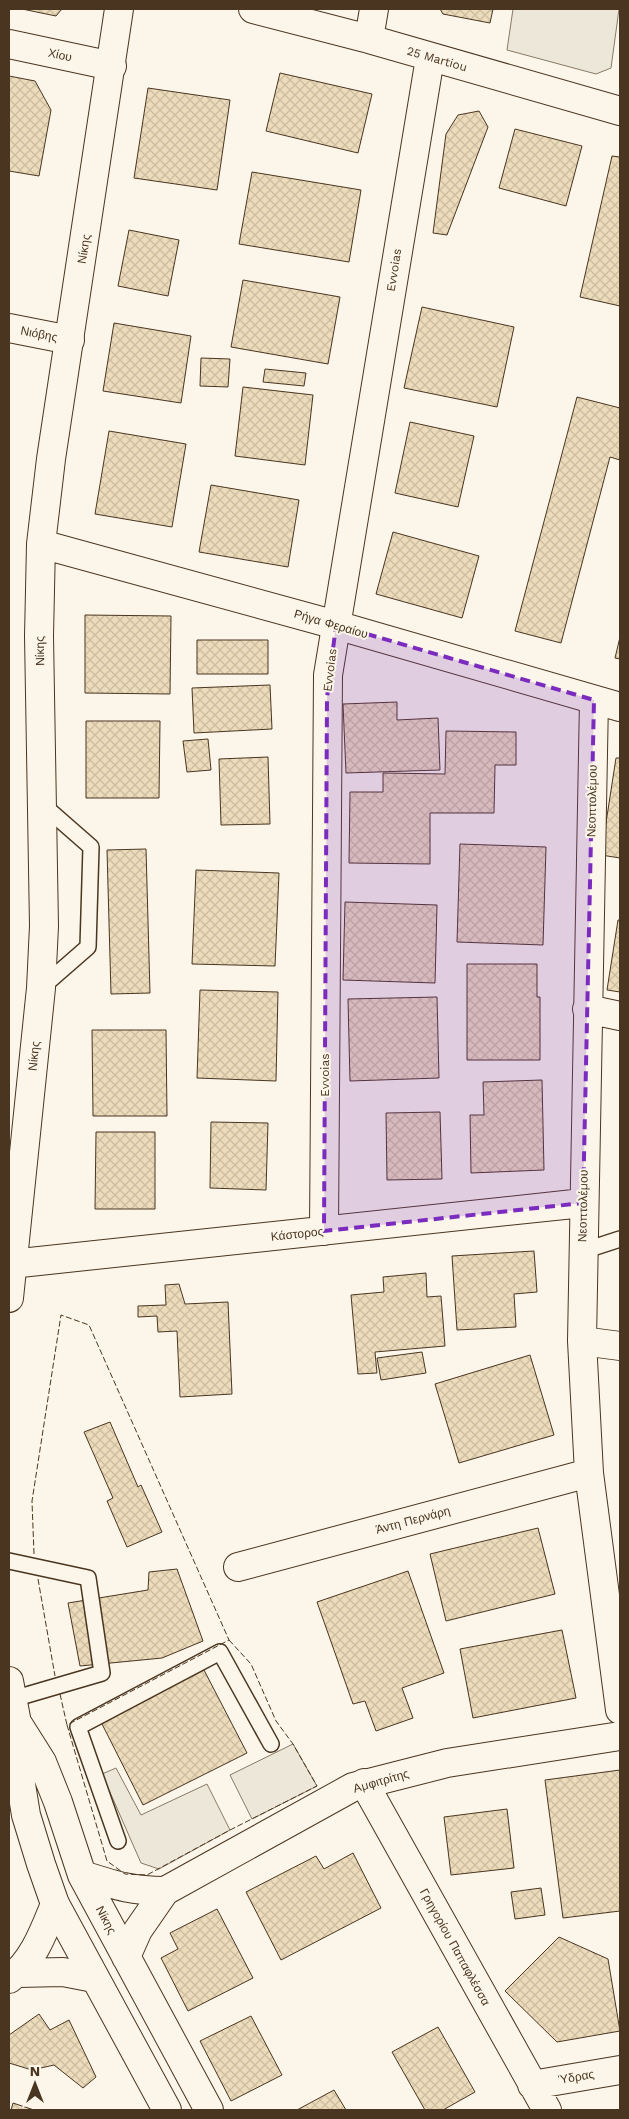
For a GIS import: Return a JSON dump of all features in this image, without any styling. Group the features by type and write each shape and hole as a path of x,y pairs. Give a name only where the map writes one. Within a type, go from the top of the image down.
{"street":[{"name":"Νίκης","path":"9,1298 11,1264 41,988 44,926 39,636 41,544 51,459 112,66 119,9"},
{"name":"25 Martiou","path":"253,9 370,39 430,58 620,111"},
{"path":"370,39 374,9"},
{"name":"Χίου","path":"9,44 112,66"},
{"name":"Evvoias","path":"324,1231 328,675 430,58"},
{"name":"Νιόβης","path":"9,328 70,340"},
{"name":"Ρήγα Φεραίου","path":"41,544 336,625 620,707"},
{"name":"Νεοπτολέμου","path":"594,700 583,1203 582,1341 589,1473 620,1710"},
{"path":"587,1009 620,1016"},
{"name":"Κάστορος","path":"11,1264 583,1203"},
{"path":"582,1341 620,1346"},
{"name":"Άντη Περνάρη","path":"238,1567 589,1473"},
{"name":"Νίκης","path":"13,1701 42,1762 58,1802 82,1874 209,2110"},
{"path":"13,1701 19,1772 26,1816 55,1904 167,2110"},
{"name":"Αμφιτρίτης","path":"126,1958 138,1930 165,1891 308,1814 353,1787 447,1764 620,1736"},
{"name":"Γρηγορίου Παπαφλέσσα","path":"364,1784 547,2110"},
{"name":"Αμφιτρίτης","path":"82,1874 115,1886 137,1891 165,1891"},
{"path":"13,1976 38,1943 55,1904"},
{"path":"13,1976 63,1972 94,1978"},
{"name":"Ύδρας","path":"532,2085 620,2070"}],"lane":[{"path":"41,988 88,947 91,847 43,805"},
{"path":"583,1251 620,1240"},
{"path":"9,1561 88,1578 102,1674 13,1701"},
{"path":"118,1841 78,1727 220,1652 271,1744"}],"highlighted area":[{"path":"336,625 594,700 583,1203 324,1231 327,698"}],"shaded area":[{"path":"513,9 619,9 611,68 596,74 507,50"},
{"path":"293,1744 317,1786 252,1819 230,1775"},
{"path":"116,1768 141,1815 207,1784 230,1830 159,1869 141,1863 102,1774"}],"building":[{"path":"22,9 62,9 56,16"},
{"path":"440,9 493,9 490,23 443,14"},
{"path":"280,73 372,94 358,153 266,131"},
{"path":"9,76 35,81 51,110 39,176 9,171"},
{"path":"148,88 230,100 217,190 134,178"},
{"path":"479,111 488,127 447,235 433,233 446,134 458,115"},
{"path":"515,129 582,146 566,206 499,188"},
{"path":"612,156 620,157 620,306 580,297"},
{"path":"252,172 361,190 349,262 239,244"},
{"path":"129,230 179,240 168,296 118,286"},
{"path":"243,280 340,297 328,364 231,347"},
{"path":"422,307 514,327 497,407 404,388"},
{"path":"114,323 191,336 181,403 103,391"},
{"path":"201,358 230,359 228,387 200,386"},
{"path":"265,369 306,373 304,386 263,382"},
{"path":"243,387 313,395 305,465 235,456"},
{"path":"577,397 620,408 620,460 610,457 561,643 515,631"},
{"path":"410,422 474,436 458,507 395,493"},
{"path":"109,431 186,444 172,527 95,514"},
{"path":"211,485 299,500 288,567 199,552"},
{"path":"393,532 479,556 462,618 376,594"},
{"path":"85,615 171,616 170,694 85,693"},
{"path":"620,637 620,659 615,658"},
{"path":"197,640 268,640 268,674 197,674"},
{"path":"270,685 272,729 194,733 192,688"},
{"path":"397,702 397,720 438,718 440,770 346,773 343,704"},
{"path":"86,721 160,721 159,798 86,798"},
{"path":"446,731 516,732 516,765 495,765 494,813 430,813 430,864 349,863 350,792 383,792 383,773 445,774"},
{"path":"208,739 211,770 187,772 183,741"},
{"path":"268,757 270,824 221,825 219,759"},
{"path":"616,758 620,758 620,858 601,855"},
{"path":"460,844 546,847 543,945 457,942"},
{"path":"146,849 150,993 111,994 107,850"},
{"path":"196,870 279,873 275,966 192,964"},
{"path":"345,902 437,905 435,983 343,980"},
{"path":"618,920 620,920 620,992 607,990"},
{"path":"467,964 537,964 537,997 540,997 540,1060 467,1060"},
{"path":"200,990 278,992 276,1081 197,1078"},
{"path":"437,997 439,1078 350,1081 348,999"},
{"path":"92,1030 166,1030 167,1116 93,1116"},
{"path":"542,1080 544,1170 471,1173 470,1115 484,1115 483,1082"},
{"path":"440,1112 442,1179 387,1180 386,1113"},
{"path":"211,1122 268,1123 266,1190 210,1188"},
{"path":"96,1132 155,1132 155,1209 95,1209"},
{"path":"534,1251 537,1292 514,1294 516,1327 457,1330 452,1256"},
{"path":"426,1273 427,1297 441,1296 445,1346 375,1352 377,1373 358,1374 351,1295 384,1292 383,1277"},
{"path":"179,1284 185,1304 228,1302 232,1394 180,1397 177,1331 158,1332 157,1316 138,1317 138,1306 166,1305 165,1285"},
{"path":"422,1352 426,1373 381,1380 377,1358"},
{"path":"530,1355 554,1435 459,1463 435,1384"},
{"path":"110,1422 138,1487 141,1485 162,1532 127,1547 107,1501 113,1498 84,1432"},
{"path":"538,1528 555,1594 446,1621 430,1554"},
{"path":"177,1569 203,1641 162,1658 80,1666 68,1603 148,1590 149,1572"},
{"path":"408,1571 444,1673 402,1688 413,1718 376,1731 365,1701 353,1704 317,1602"},
{"path":"562,1630 576,1698 473,1718 460,1649"},
{"path":"204,1670 247,1753 143,1805 101,1722"},
{"path":"620,1770 620,1911 563,1918 545,1780"},
{"path":"507,1809 514,1868 451,1875 444,1817"},
{"path":"353,1853 381,1908 281,1960 246,1892 316,1856 324,1869"},
{"path":"541,1888 545,1915 515,1919 511,1892"},
{"path":"217,1909 253,1978 188,2011 161,1958 178,1949 170,1933"},
{"path":"559,1937 608,1959 620,2031 557,2042 505,1991"},
{"path":"39,2014 50,2030 69,2020 96,2077 83,2088 54,2065 32,2070 9,2063 9,2035"},
{"path":"251,2016 282,2075 231,2101 200,2041"},
{"path":"438,2027 475,2092 443,2110 425,2110 392,2052"},
{"path":"334,2090 346,2110 297,2110"},
{"path":"13,2103 34,2110 11,2110"}],"fence":[{"path":"34,1554 32,1501 61,1315 89,1325 229,1640"},
{"path":"38,1579 55,1676"},
{"path":"229,1640 251,1664 276,1721 293,1744 317,1786 147,1875 125,1874 107,1861 67,1725 229,1640"},
{"path":"60,1694 67,1725"}]}
